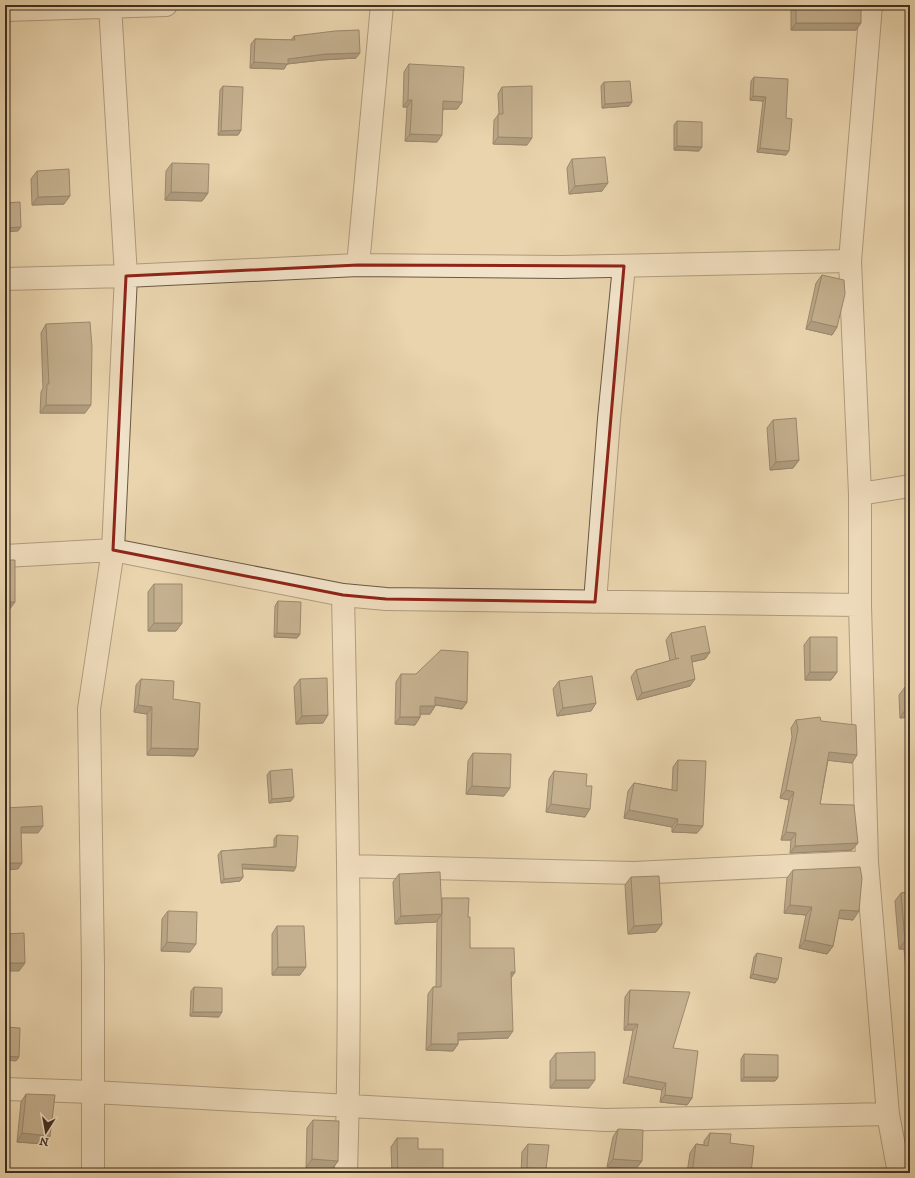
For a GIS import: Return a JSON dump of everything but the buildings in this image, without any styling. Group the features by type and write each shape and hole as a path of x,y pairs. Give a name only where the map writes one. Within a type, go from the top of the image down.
{"street":[{"path":"5,10 166,5"},
{"path":"358,265 382,5"},
{"path":"871,5 850,261 860,494 860,605 867,862 888,1114 899,1173"},
{"path":"93,1173 89,709 113,550 126,276 110,6"},
{"path":"5,279 126,276 358,265 562,267 850,261"},
{"path":"595,602 608,426 624,266"},
{"path":"860,494 910,486"},
{"path":"5,556 113,550 343,595 386,599 860,605"},
{"path":"343,595 348,866 348,1106 346,1173"},
{"path":"348,866 634,873 867,862"},
{"path":"5,1089 93,1092 605,1120 888,1114"}],"highlighted area":[{"path":"358,265 624,266 595,602 386,599 343,595 113,550 126,276"}]}
